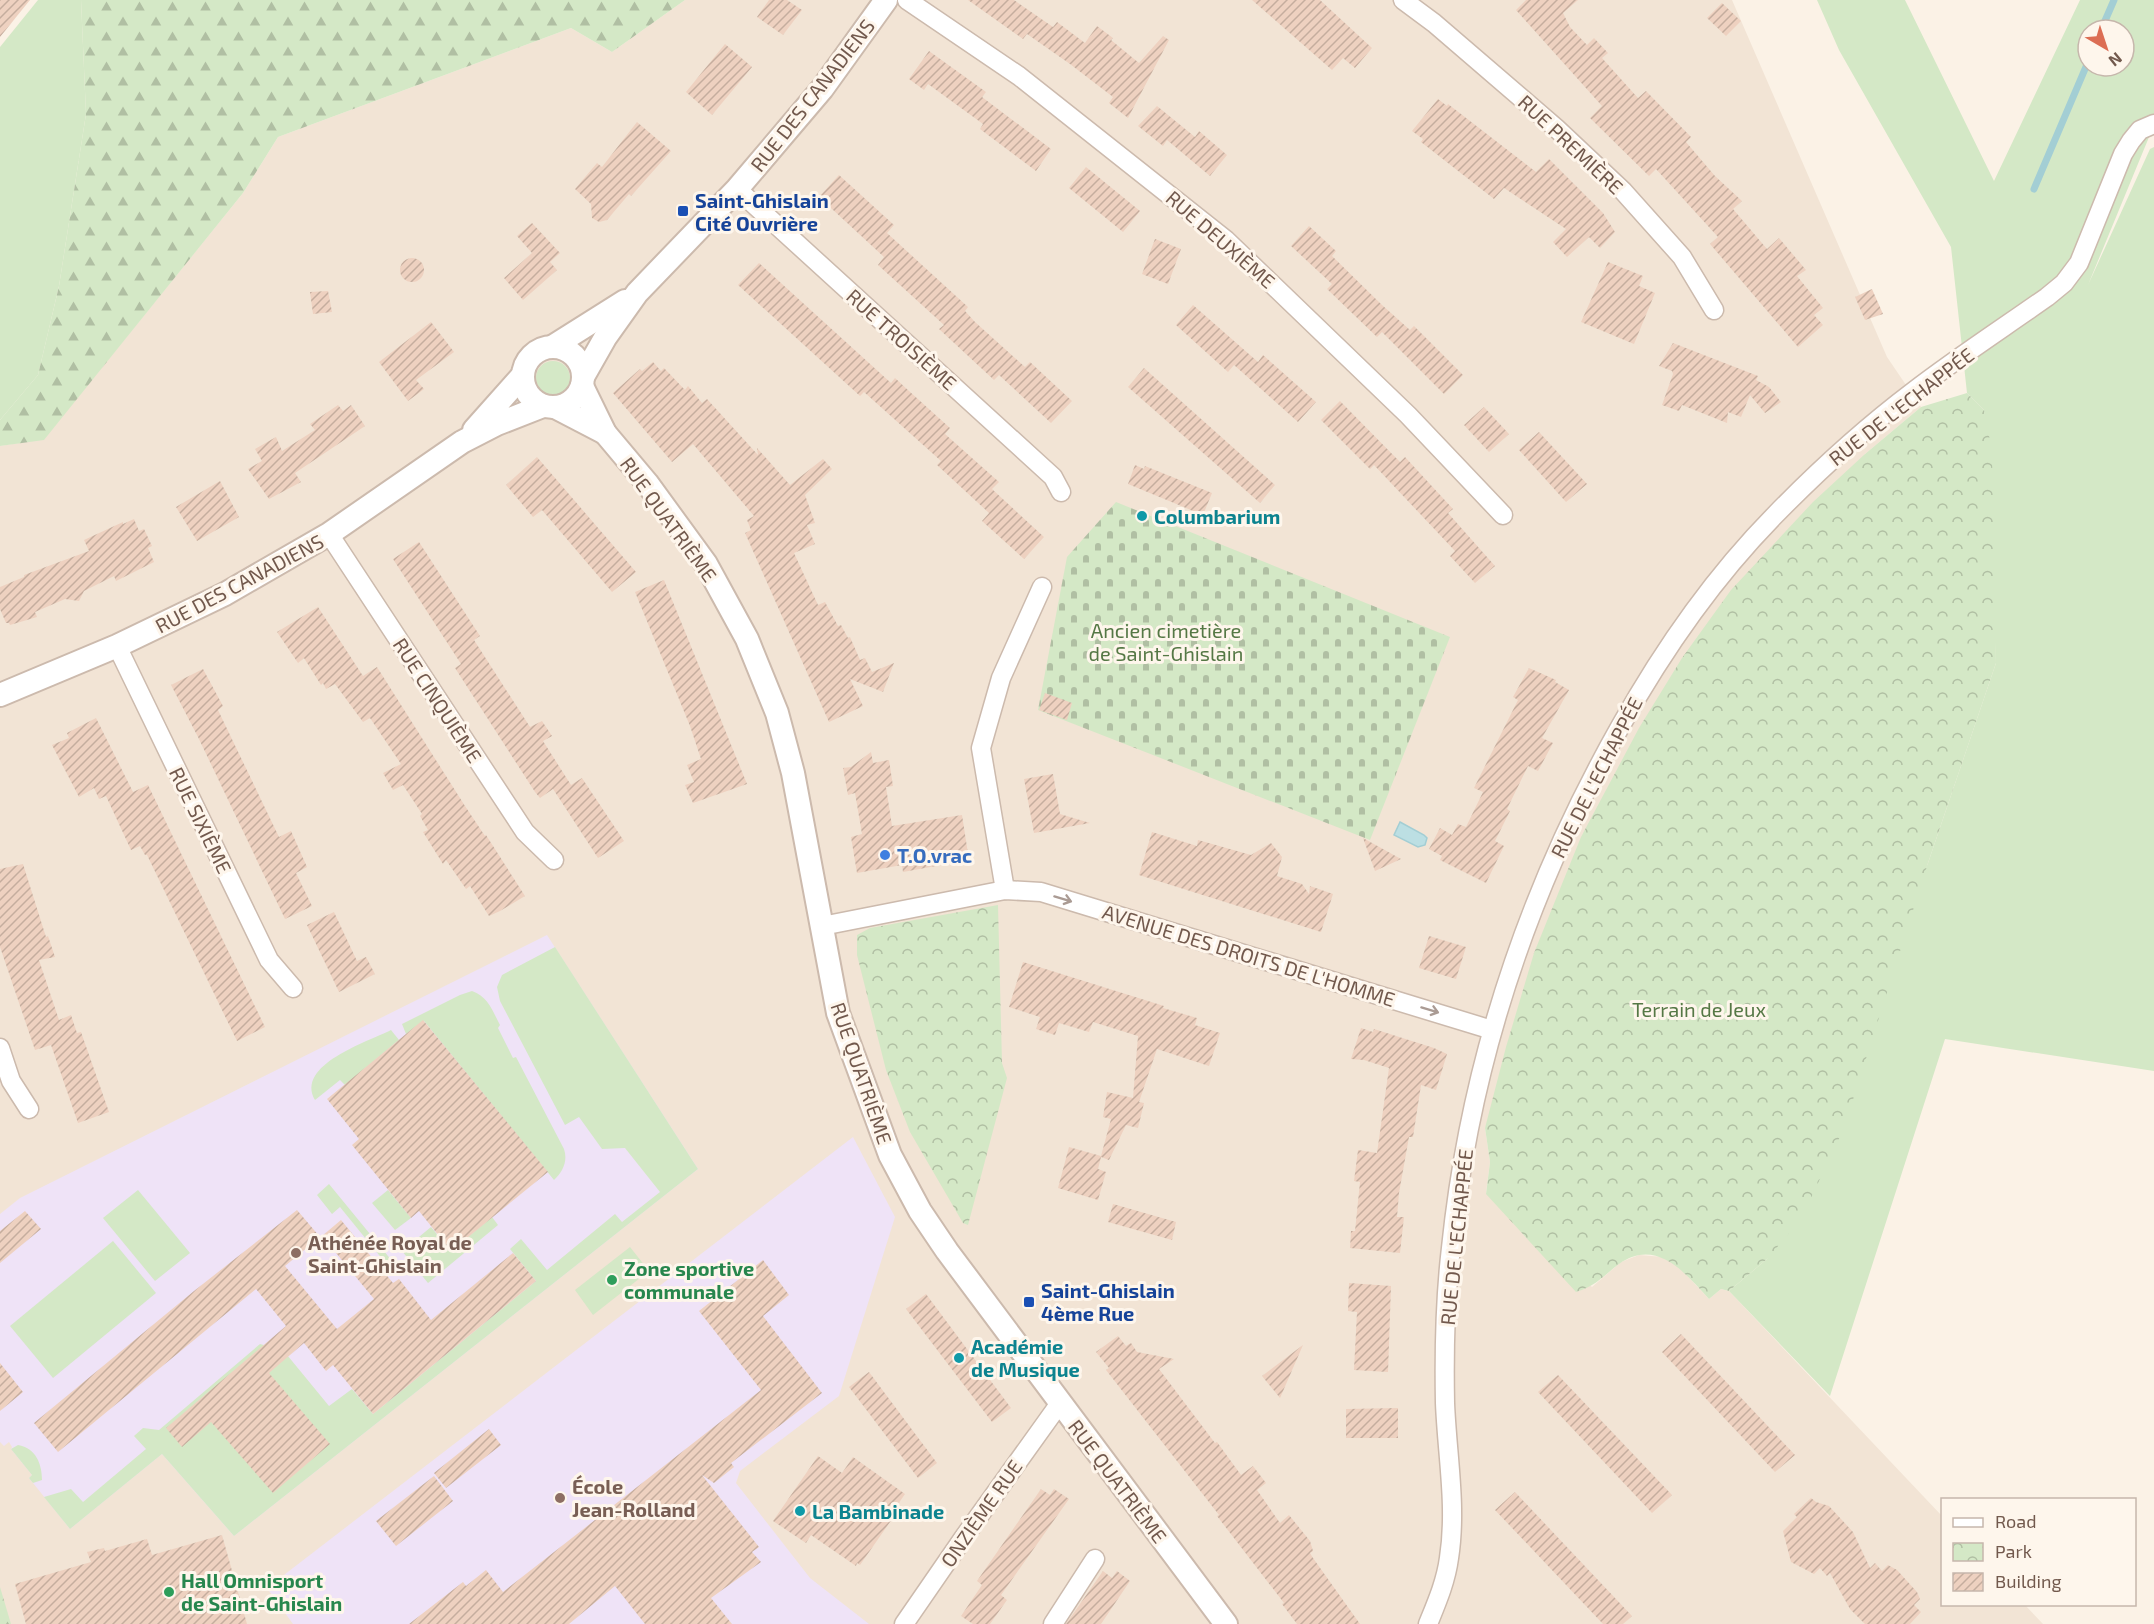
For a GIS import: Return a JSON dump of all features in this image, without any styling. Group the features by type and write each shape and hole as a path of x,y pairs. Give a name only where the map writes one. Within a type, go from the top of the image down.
{"street":[{"name":"RUE DES CANADIENS","path":"0,695 117,646 225,594 329,534 462,442 497,424 549,406 562,406 572,401 605,338 637,293 737,189 822,89 886,0"},
{"name":"RUE DEUXIÈME","path":"907,0 1020,76 1226,240 1408,415 1503,515"},
{"name":"RUE PREMIÈRE","path":"1403,0 1434,23 1556,128 1623,191 1682,257 1714,310"},
{"name":"RUE DE L'ECHAPPÉE","path":"1428,1624 1441,1593 1449,1558 1452,1521 1446,1405 1446,1297 1451,1242 1470,1117 1492,1030 1523,933 1578,803 1644,684 1686,620 1718,577 1773,517 1861,434 1919,387 2064,283 2079,263 2123,154 2140,130 2154,124"},
{"name":"RUE TROISIÈME","path":"737,189 1053,477 1061,492"},
{"name":"RUE DES CANADIENS","path":"462,442 523,375 531,356 540,350 552,347 637,293"},
{"path":"552,347 572,353 580,363 583,380"},
{"path":"523,375 528,394 535,401 549,406"},
{"name":"RUE QUATRIÈME","path":"583,380 605,434 647,483 706,564 747,639 777,713 794,773 838,1013 890,1155 920,1211 947,1251 1226,1624"},
{"name":"RUE QUATRIÈME","path":"549,406 605,434"},
{"name":"RUE CINQUIÈME","path":"329,534 525,832 554,860"},
{"path":"1005,890 981,748 1001,678 1042,587"},
{"name":"RUE SIXIÈME","path":"117,646 269,960 293,988"},
{"name":"AVENUE DES DROITS DE L'HOMME","path":"822,926 1005,890 1041,892 1492,1030"},
{"path":"0,1048 11,1081 29,1109"},
{"name":"ONZIÈME RUE","path":"904,1624 1060,1403"},
{"path":"1053,1624 1095,1559"}],"shaded area":[{"path":"685,0 1732,0 1887,357 1921,407 1865,454 1485,1128 1490,1162 1486,1193 1592,1287 1621,1262 1639,1255 1664,1257 1680,1268 1709,1299 1721,1289 1729,1291 1941,1515 1941,1606 2026,1606 2043,1624 0,1624 0,446 44,439 243,193 278,137 571,28 612,52"},
{"name":"Athénée Royal de Saint-Ghislain","path":"547,935 698,1169 234,1536 162,1454 70,1529 29,1478 32,1475 11,1449 9,1442 4,1446 0,1442 0,1214 20,1198"},
{"path":"853,1137 895,1217 839,1396 740,1471 736,1483 810,1578 869,1624 293,1624 267,1588"}],"green space":[{"path":"38,0 81,0 86,114 59,286 38,375 0,420 0,47"},
{"path":"81,0 685,0 612,52 571,28 278,137 243,193 44,440 0,446 0,420 38,375 59,286 86,114"},
{"path":"1817,0 1905,0 1994,181 2080,0 2154,0 2154,125 2088,285 2150,149 2154,147 2154,1071 1945,1039 1830,1396 1729,1291 1767,1259 1928,863 1996,663 1984,410 1967,393 1951,247 1839,50"},
{"path":"553,361 565,366 570,378 565,390 553,395 541,390 536,378 541,366"},
{"name":"Terrain de Jeux","path":"1967,393 1984,410 1992,451 1996,663 1928,863 1844,1128 1801,1219 1767,1259 1729,1291 1721,1289 1709,1299 1691,1279 1670,1262 1646,1255 1633,1257 1619,1264 1594,1284 1576,1292 1486,1194 1490,1162 1485,1128 1534,953 1581,837 1639,728 1682,658 1731,590 1813,502 1921,407"},
{"name":"Ancien cimetière de Saint-Ghislain","path":"1116,502 1450,637 1370,840 1038,710 1067,557"},
{"path":"998,905 1002,1063 1007,1078 968,1225 963,1223 910,1132 886,1070 857,955 857,935 870,928"},
{"path":"555,947 698,1169 234,1536 162,1454 70,1529 44,1497 71,1489 83,1502 146,1449 134,1436 143,1428 159,1430 260,1344 283,1350 329,1406 352,1389 373,1414 536,1281 510,1249 521,1239 547,1270 615,1214 622,1222 660,1192 625,1148 602,1149 579,1117 565,1125 500,1001 497,987 502,975"},
{"path":"472,991 478,993 492,1010 513,1058 516,1057 564,1149 564,1166 554,1180 424,1021 406,1034 402,1024"},
{"path":"391,1030 399,1040 345,1085 340,1080 315,1100 312,1087 315,1076 324,1066 336,1056"},
{"path":"329,1184 397,1267 392,1271 340,1207 332,1214 317,1195"},
{"path":"138,1190 190,1253 155,1281 103,1218"},
{"path":"388,1190 411,1218 395,1230 372,1203"},
{"path":"492,1217 498,1225 428,1283 402,1251 431,1227 451,1251"},
{"path":"113,1241 156,1293 53,1378 10,1326"},
{"name":"Zone sportive communale","path":"630,1247 649,1271 593,1315 575,1290"},
{"path":"18,1445 34,1453 41,1468 42,1480 33,1483 29,1478 32,1475 11,1449"},
{"path":"0,1587 11,1624 0,1624"}],"water":[{"path":"1400,822 1424,835 1427,838 1425,845 1418,847 1394,835"}],"building":[{"path":"0,0 30,0 0,37"},
{"path":"769,0 787,0 802,10 783,35 757,17"},
{"path":"968,0 1014,0 1053,27 1057,22 1085,43 1097,26 1139,63 1163,36 1169,40 1128,118 1109,103 1113,97 1070,64 1027,34 1023,39"},
{"path":"1252,0 1320,0 1372,48 1355,68 1343,58 1332,70"},
{"path":"1526,0 1578,0 1563,13 1570,27 1587,45 1594,38 1608,53 1602,58 1638,98 1646,91 1691,137 1686,142 1715,176 1742,201 1733,209 1767,249 1779,238 1806,270 1797,276 1823,308 1814,315 1823,325 1798,347 1710,244 1718,237 1656,169 1649,176 1590,118 1602,106 1516,10"},
{"path":"1722,3 1741,21 1726,36 1707,18"},
{"path":"725,44 752,67 712,115 686,92"},
{"path":"929,51 986,92 982,97 1051,149 1036,171 980,129 983,124 928,84 924,90 909,79"},
{"path":"1438,99 1447,106 1448,104 1536,172 1549,159 1603,213 1615,232 1600,248 1589,237 1567,257 1553,242 1566,229 1504,188 1494,199 1421,142 1423,139 1412,131"},
{"path":"1157,106 1195,137 1199,131 1227,155 1210,176 1167,140 1163,146 1138,126"},
{"path":"637,122 671,151 607,220 599,222 592,218 591,204 575,189 597,163 602,167"},
{"path":"1086,167 1140,211 1123,232 1069,188"},
{"path":"839,175 894,225 887,233 968,307 965,311 975,322 1025,367 1030,362 1072,401 1051,423 999,375 994,380 939,329 944,325 878,265 884,257 819,197"},
{"path":"532,223 560,253 550,262 557,270 523,300 504,278 532,253 517,236"},
{"path":"1309,226 1336,251 1332,256 1382,305 1410,330 1414,326 1463,375 1444,394 1382,332 1377,337 1327,289 1332,284 1291,246"},
{"path":"1155,239 1181,249 1168,284 1142,274"},
{"path":"412,258 420,262 424,270 420,278 412,282 404,278 400,270 404,262"},
{"path":"1608,262 1643,276 1639,286 1655,293 1634,344 1581,322"},
{"path":"759,263 891,383 895,378 950,428 945,434 999,482 992,489 1044,537 1024,559 982,521 989,513 937,465 941,461 864,392 860,396 738,285"},
{"path":"1872,289 1883,314 1865,320 1855,297"},
{"path":"328,291 332,312 313,314 310,292"},
{"path":"1193,305 1258,362 1263,355 1316,402 1298,422 1234,365 1228,372 1176,325"},
{"path":"431,322 454,352 416,380 424,389 408,401 379,362"},
{"path":"1673,343 1758,376 1756,380 1769,387 1781,402 1765,413 1750,395 1741,417 1728,412 1727,423 1682,405 1679,411 1662,405 1673,374 1672,371 1659,366"},
{"path":"653,362 661,371 664,368 685,390 688,386 702,403 707,399 758,455 757,448 790,485 823,459 832,469 805,495 815,523 807,525 815,544 794,553 818,605 825,602 838,626 841,625 848,638 850,637 860,660 865,658 872,672 894,663 883,692 850,679 863,706 829,722 745,533 751,530 747,520 754,516 693,444 672,462 613,393 640,369 642,371"},
{"path":"1144,368 1275,485 1260,503 1128,387"},
{"path":"1340,401 1400,462 1405,457 1453,509 1448,513 1495,566 1475,583 1450,556 1455,551 1374,465 1370,469 1321,420"},
{"path":"338,405 343,411 351,405 365,426 295,473 301,482 269,499 248,469 262,461 255,449 276,437 282,451 315,430 310,424"},
{"path":"1484,407 1509,434 1489,452 1464,425"},
{"path":"1539,432 1587,484 1566,502 1519,450"},
{"path":"537,457 636,572 612,592 542,510 533,517 506,485"},
{"path":"1135,465 1144,469 1145,466 1212,493 1203,515 1128,484"},
{"path":"220,481 239,517 197,541 176,507"},
{"path":"134,519 139,531 144,529 152,546 148,548 154,562 116,581 114,576 84,591 79,601 65,599 35,612 37,617 10,625 6,623 0,609 0,587 24,575 89,551 84,540"},
{"path":"419,542 480,636 474,640 530,727 542,721 552,736 543,741 571,785 582,778 624,841 598,858 553,789 540,798 535,792 455,668 461,664 393,559"},
{"path":"664,580 747,784 693,803 685,785 694,782 687,765 701,759 690,726 635,592"},
{"path":"318,607 363,676 377,667 525,896 489,916 470,886 466,889 446,860 443,864 423,832 428,830 420,816 422,814 403,785 393,790 383,773 401,764 370,718 363,722 335,684 326,689 323,683 321,685 304,658 298,663 277,632"},
{"path":"1529,668 1556,680 1555,682 1569,690 1542,738 1553,743 1538,771 1528,766 1507,809 1510,811 1495,841 1504,846 1486,883 1440,860 1442,856 1429,849 1440,828 1452,835 1458,824 1466,827 1483,792 1474,788 1518,700 1513,697"},
{"path":"203,669 223,706 218,710 279,837 291,831 307,867 296,873 312,906 285,919 171,685"},
{"path":"1045,693 1072,703 1067,720 1039,710"},
{"path":"96,718 133,792 148,785 265,1027 237,1041 147,855 140,846 131,850 106,796 99,799 94,788 79,797 52,745 69,738 67,733"},
{"path":"871,752 873,763 889,760 893,786 886,787 892,826 962,815 969,860 903,872 902,865 857,873 851,837 862,834 855,793 848,795 843,768 851,767"},
{"path":"1053,774 1060,814 1090,823 1034,833 1024,779"},
{"path":"1152,832 1197,846 1198,840 1251,855 1271,843 1282,857 1277,876 1302,884 1309,894 1310,886 1333,894 1321,932 1139,875"},
{"path":"1363,838 1401,859 1375,871"},
{"path":"23,864 46,937 48,936 55,957 39,960 59,1020 71,1015 77,1033 81,1032 109,1112 78,1123 51,1045 35,1050 0,947 0,869"},
{"path":"334,912 357,961 366,957 375,974 339,992 307,925"},
{"path":"1429,936 1466,947 1456,979 1419,968"},
{"path":"1023,962 1164,1006 1163,1008 1197,1018 1195,1025 1220,1033 1209,1066 1157,1049 1139,1102 1144,1103 1138,1128 1126,1125 1109,1160 1101,1157 1098,1169 1106,1172 1098,1200 1058,1188 1069,1147 1101,1156 1111,1119 1103,1117 1107,1092 1133,1098 1138,1036 1093,1022 1089,1032 1059,1023 1055,1035 1036,1029 1040,1017 1009,1007"},
{"path":"423,1020 548,1172 451,1251 419,1211 411,1218 352,1145 359,1139 327,1099"},
{"path":"1361,1028 1373,1032 1374,1029 1447,1054 1436,1090 1421,1085 1413,1137 1409,1137 1399,1193 1397,1217 1404,1217 1400,1253 1350,1248 1351,1231 1355,1231 1360,1182 1354,1181 1358,1150 1377,1153 1389,1068 1364,1060 1351,1059"},
{"path":"1113,1204 1176,1222 1172,1240 1108,1222"},
{"path":"297,1210 320,1237 285,1266 337,1329 374,1299 322,1236 341,1220 393,1283 399,1279 431,1320 513,1253 536,1281 373,1414 333,1365 326,1371 304,1343 269,1373 330,1444 273,1493 211,1422 182,1447 166,1428 286,1326 256,1289 58,1452 34,1423 194,1291"},
{"path":"25,1211 41,1229 0,1263 0,1231"},
{"path":"763,1260 789,1295 763,1316 822,1393 731,1463 734,1467 714,1483 702,1475 759,1547 752,1552 761,1562 711,1598 732,1624 645,1624 615,1586 569,1624 409,1624 463,1582 466,1586 486,1570 503,1592 761,1390 699,1311"},
{"path":"1349,1283 1391,1286 1388,1372 1354,1370 1357,1312 1348,1311"},
{"name":"Académie de Musique","path":"926,1294 1011,1408 992,1422 906,1309"},
{"path":"1681,1334 1795,1455 1775,1472 1662,1352"},
{"path":"1118,1336 1126,1346 1131,1343 1137,1352 1174,1359 1159,1369 1241,1475 1253,1466 1266,1483 1257,1490 1280,1523 1289,1515 1310,1541 1313,1551 1310,1553 1313,1558 1360,1624 1297,1624 1282,1604 1284,1603 1217,1516 1219,1515 1106,1370 1109,1368 1096,1352"},
{"path":"1303,1345 1280,1398 1262,1376"},
{"path":"0,1363 23,1392 0,1411"},
{"path":"869,1372 937,1463 918,1478 849,1387"},
{"path":"1558,1375 1672,1495 1652,1513 1538,1392"},
{"path":"1398,1408 1398,1438 1346,1438 1346,1409"},
{"path":"489,1429 501,1445 446,1488 434,1473"},
{"name":"La Bambinade","path":"818,1456 842,1473 853,1457 905,1494 894,1510 897,1512 860,1565 857,1563 856,1566 811,1535 806,1543 773,1521"},
{"path":"434,1476 453,1501 396,1546 376,1521"},
{"path":"1041,1489 1050,1495 1054,1489 1069,1499 1001,1595 1007,1600 990,1624 973,1624 961,1616 982,1585 977,1581"},
{"path":"1515,1492 1632,1616 1623,1624 1603,1624 1495,1510"},
{"path":"1811,1498 1829,1506 1853,1532 1870,1568 1875,1563 1882,1571 1888,1565 1897,1570 1917,1592 1920,1599 1914,1605 1921,1612 1910,1624 1865,1624 1850,1609 1830,1573 1827,1576 1820,1568 1814,1574 1791,1562 1783,1531 1797,1517 1794,1514"},
{"name":"Hall Omnisport de Saint-Ghislain","path":"222,1535 247,1624 26,1624 15,1584 91,1562 87,1552 104,1548 105,1551 147,1539 152,1555"},
{"path":"1103,1571 1112,1578 1117,1571 1130,1581 1101,1624 1066,1624"}],"waterway":[{"path":"2106,18 2114,0"},
{"path":"2034,189 2081,78"}],"place":[{"name":"Saint-Ghislain Cité Ouvrière","path":"683,211"},
{"name":"Columbarium","path":"1142,516"},
{"name":"T.O.vrac","path":"885,855"},
{"name":"Athénée Royal de Saint-Ghislain","path":"296,1253"},
{"name":"Zone sportive communale","path":"612,1280"},
{"name":"Saint-Ghislain 4ème Rue","path":"1029,1302"},
{"name":"Académie de Musique","path":"959,1358"},
{"name":"École Jean-Rolland","path":"560,1498"},
{"name":"La Bambinade","path":"800,1511"},
{"name":"Hall Omnisport de Saint-Ghislain","path":"169,1592"}]}
